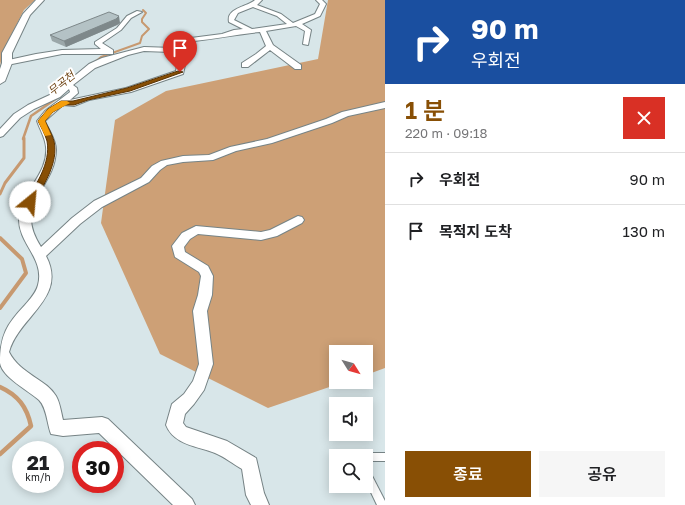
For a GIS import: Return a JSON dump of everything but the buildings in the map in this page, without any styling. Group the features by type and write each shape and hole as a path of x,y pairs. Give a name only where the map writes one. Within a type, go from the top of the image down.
{"street":[{"path":"0,81 7,63 7,53 27,14 40,0"},
{"path":"253,6 259,0"},
{"path":"0,134 17,116 31,107 71,87 92,66 105,60 118,55 144,49 173,50 180,48 187,41 193,39 223,36 234,32 262,30 294,24 318,15 323,4 319,0"},
{"path":"251,31 231,21 231,19 232,16 240,9 253,6 280,14 294,24 308,30 306,44"},
{"path":"107,51 97,42 119,29 126,19 139,12"},
{"path":"262,30 270,46 298,67"},
{"path":"245,65 259,56 270,46"},
{"path":"64,103 74,103 87,98 128,90 180,72 181,65 173,50"},
{"path":"7,63 62,52 107,51 118,55"},
{"path":"71,87 74,93 64,103 50,111 41,121 50,140 51,151 48,167 25,212 26,232 31,242 41,254 46,279 41,293 11,331 5,341 2,352 7,363 18,375 45,395 50,401 57,428 102,425 186,505"},
{"path":"41,254 76,221 98,204 145,180 156,168 164,163 183,159 210,158 233,149 269,141 329,121 345,114 385,105"},
{"path":"260,505 255,495 250,464 221,447 182,433 174,425 178,410 189,399 199,385 206,364 200,310 205,295 207,276 204,269 179,254 178,246 186,236 196,230 262,236 272,233 298,220"}],"lane":[{"path":"373,457 385,457"},
{"path":"373,487 382,505"}],"shaded area":[{"path":"0,0 35,0 24,10 3,51 0,66"},
{"path":"328,0 385,0 385,368 373,372 373,345 329,345 329,387 268,408 160,354 101,223 115,120 166,91 318,59"}],"waterway":[{"name":"무곡천","path":"96,61 101,57 140,43 142,36 149,29 142,22 142,19 146,13 143,10"},
{"name":"무곡천","path":"94,65 96,61"},
{"name":"무곡천","path":"23,139 31,116 60,96"},
{"name":"무곡천","path":"0,194 5,183 24,158 24,138"},
{"name":"무곡천","path":"0,238 22,259 26,273 0,308"},
{"name":"무곡천","path":"0,387 12,394 21,402 27,413 31,426 0,454"}],"slow traffic":[{"path":"47,135 41,121 50,111 64,103 67,103"}],"route":[{"path":"30,202 48,167 51,151 50,140 41,121 50,111 64,103 74,103 87,98 128,90 180,72"}]}
